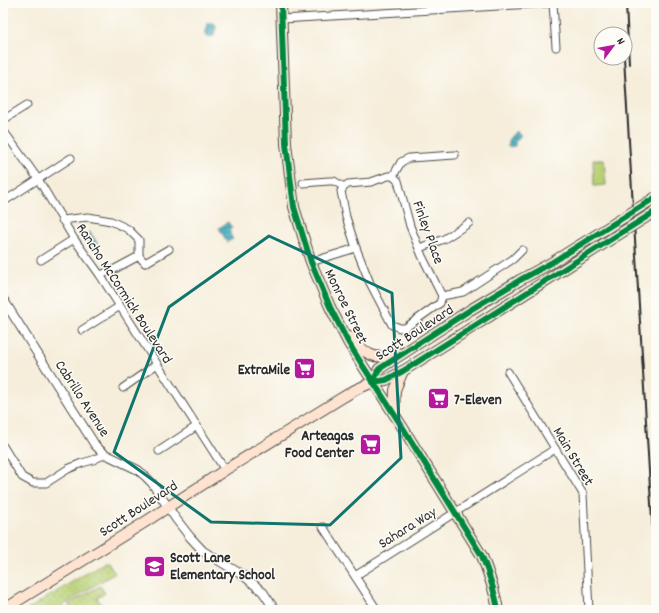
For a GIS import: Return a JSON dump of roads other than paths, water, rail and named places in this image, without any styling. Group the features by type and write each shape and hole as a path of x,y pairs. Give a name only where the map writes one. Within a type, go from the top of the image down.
{"main road":[{"name":"Monroe Street","path":"281,3 286,144 294,207 311,262 340,327 482,556 495,593 498,610"},
{"name":"Scott Boulevard","path":"373,382 379,369 414,346 470,310 551,263 656,197"},
{"name":"Scott Boulevard","path":"3,610 345,396 373,382 386,380 404,371 656,211"},
{"path":"340,327 363,351 375,357 388,356 414,346"},
{"path":"394,413 395,390 404,371"}],"street":[{"path":"282,19 549,3"},
{"path":"554,3 556,47"},
{"path":"3,120 27,105"},
{"name":"Rancho McCormick Boulevard","path":"3,130 38,179 74,239 100,275 225,470"},
{"path":"456,155 409,158 401,162 393,176 388,176 372,182 348,184 341,191 346,217 356,248 370,283 392,325 405,328 440,303 442,296 463,292 513,259 522,250"},
{"path":"3,202 72,158"},
{"name":"Finley Place","path":"393,176 398,182 410,226 442,296"},
{"path":"303,183 334,181 344,187"},
{"path":"62,220 88,217 111,221 128,229 139,240 139,256 145,264 169,249"},
{"path":"419,248 444,239 469,223"},
{"path":"41,260 74,239"},
{"path":"311,262 356,248"},
{"path":"100,275 139,256"},
{"name":"Cabrillo Avenue","path":"3,299 95,445 105,454 138,470 145,476 152,483 190,537 203,551 244,576 263,592 275,610"},
{"path":"82,330 120,306"},
{"path":"123,388 157,364"},
{"name":"Main Street","path":"508,372 583,494 589,610"},
{"path":"159,451 197,426"},
{"path":"3,446 22,477 33,483 46,483 68,469 105,454"},
{"name":"Sahara Way","path":"355,576 555,449"},
{"path":"323,526 377,610"}],"water":[{"path":"207,23 216,25 214,36 208,37 205,35"},
{"path":"516,131 521,135 515,142 515,146 508,147 508,140"},
{"path":"228,222 232,228 230,234 233,239 227,242 219,228"},
{"path":"90,232 99,246 93,250 84,236"}],"railway":[{"path":"626,3 627,26"},
{"path":"624,66 656,586"}],"place":[{"name":"ExtraMile","path":"305,369"},
{"name":"7-Eleven","path":"438,399"},
{"name":"Arteagas Food Center","path":"370,444"},
{"name":"Scott Lane Elementary School","path":"154,566"}]}
